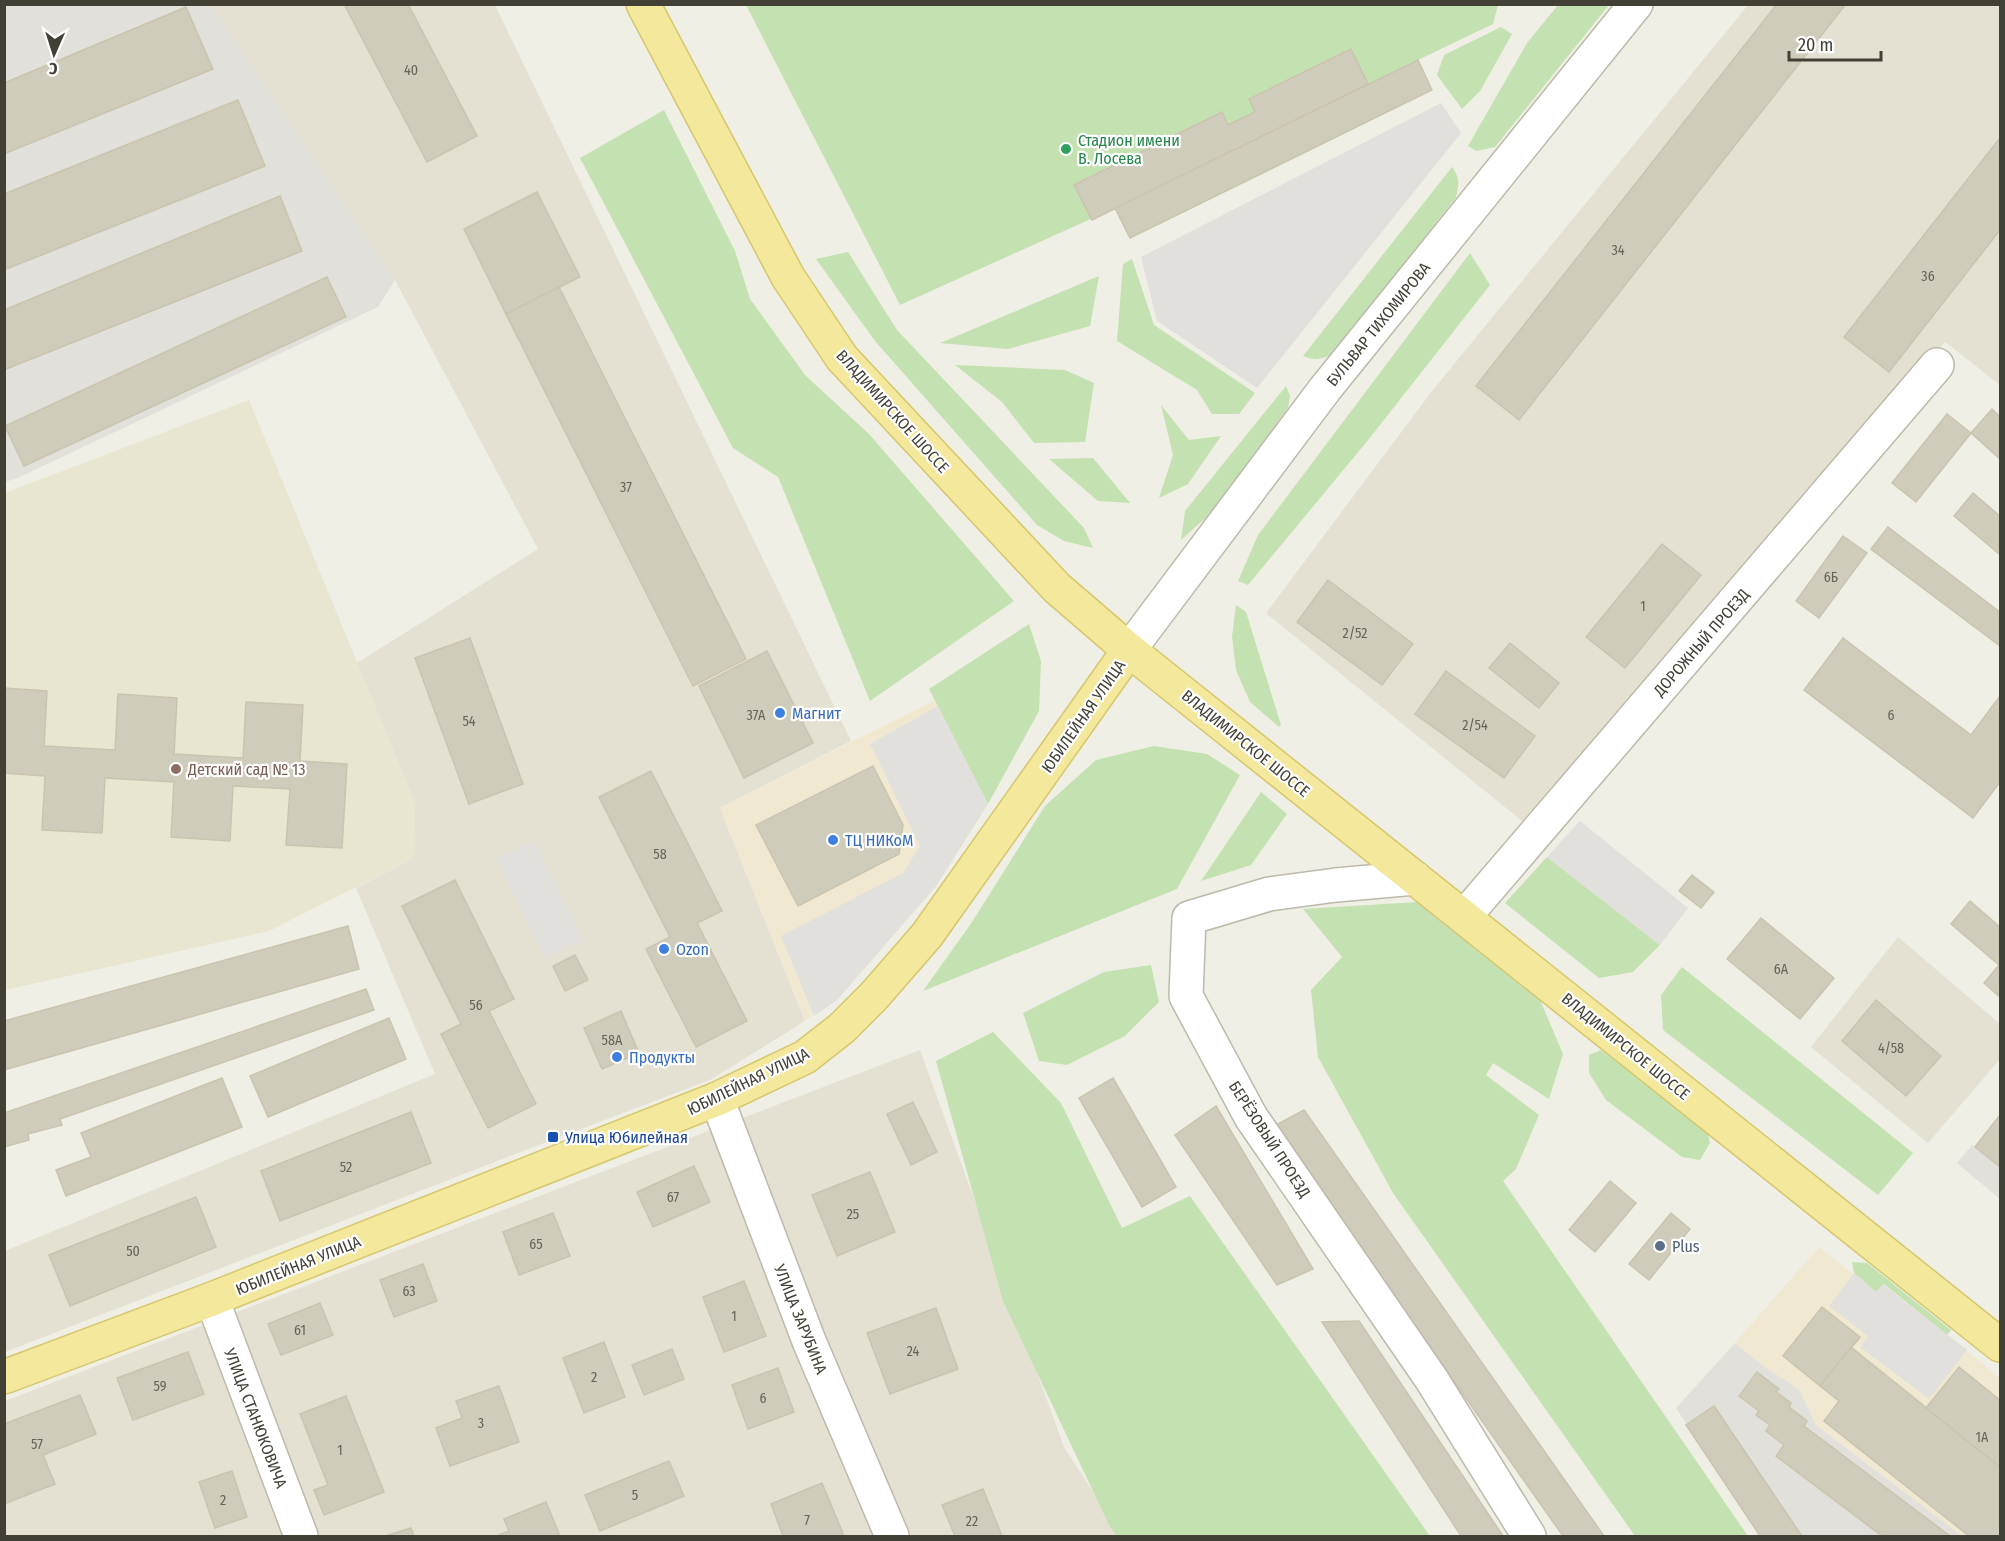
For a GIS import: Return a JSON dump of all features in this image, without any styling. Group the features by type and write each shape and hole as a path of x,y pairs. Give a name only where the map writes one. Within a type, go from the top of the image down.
{"main road":[{"name":"ВЛАДИМИРСКОЕ ШОССЕ","path":"644,4 788,277 842,358 1057,588 1129,650 2001,1345"},
{"name":"ЮБИЛЕЙНАЯ УЛИЦА","path":"4,1377 212,1299 717,1099 805,1057 842,1028 874,996 927,935 1129,650"}],"street":[{"name":"БУЛЬВАР ТИХОМИРОВА","path":"1129,650 1325,389 1636,4"},
{"name":"ДОРОЖНЫЙ ПРОЕЗД","path":"1464,917 1937,365"},
{"name":"БЕРЁЗОВЫЙ ПРОЕЗД","path":"1415,878 1269,894 1190,918 1186,996 1251,1117 1432,1380 1529,1536"},
{"name":"УЛИЦА ЗАРУБИНА","path":"717,1099 809,1341 892,1536"},
{"name":"УЛИЦА СТАНЮКОВИЧА","path":"212,1299 301,1536"}],"shaded area":[{"path":"4,5 210,5 395,280 378,307 20,477 5,482"},
{"path":"210,5 495,5 851,741 720,808 805,1021 710,1080 5,1352 5,1251 435,1074 356,888 414,858 415,803 357,663 538,549 395,280"},
{"path":"1748,5 2000,5 2000,385 1945,342 1522,821 1266,613 1432,391"},
{"path":"1441,103 1461,133 1257,388 1157,321 1141,257"},
{"path":"249,400 415,803 414,858 269,931 5,990 5,493"},
{"path":"935,700 988,804 936,886 837,1000 805,1021 720,808"},
{"path":"938,706 988,804 936,886 837,1000 814,1016 781,936 903,873 920,846 870,744"},
{"path":"1580,821 1688,908 1660,945 1547,857"},
{"path":"534,841 583,940 545,959 497,859"},
{"path":"1898,937 2000,1024 2000,1059 1928,1143 1811,1047"},
{"path":"920,1050 1064,1447 1122,1536 5,1536 5,1401"},
{"path":"2000,1115 2000,1199 1957,1163 1972,1145 1975,1146"},
{"path":"1819,1247 1876,1292 1947,1335 2000,1378 2000,1536 1962,1536 1816,1425 1799,1389 1763,1366 1735,1343"},
{"path":"1854,1273 1876,1292 1883,1284 1967,1350 1929,1399 1860,1347 1868,1336 1829,1306"},
{"path":"1735,1343 1763,1366 1799,1389 1816,1425 1962,1536 1760,1536 1676,1408"}],"green space":[{"name":"Стадион имени В. Лосева","path":"746,5 1498,5 1493,24 1418,60 1432,90 1130,238 1115,208 900,305"},
{"path":"1558,5 1609,5 1495,147 1476,151 1468,146 1527,43"},
{"path":"1501,27 1512,34 1480,91 1462,109 1437,75 1444,55"},
{"path":"664,110 735,251 750,299 805,375 869,434 1014,601 870,701 778,477 733,448 580,158"},
{"path":"1452,167 1458,182 1456,197 1334,354 1319,359 1303,356"},
{"path":"848,252 897,330 1084,528 1093,548 1064,541 1037,525 875,341 816,259"},
{"path":"1470,253 1490,285 1369,439 1248,585 1238,581 1258,535"},
{"path":"1132,259 1154,325 1255,393 1239,414 1212,414 1197,390 1117,341 1123,264"},
{"path":"1099,276 1090,326 1008,349 940,343"},
{"path":"955,365 1065,370 1094,383 1085,442 1034,443 1002,402"},
{"path":"1286,386 1290,396 1288,408 1210,514 1181,540 1185,511"},
{"path":"1161,405 1189,440 1221,436 1188,484 1159,498 1173,455"},
{"path":"1093,458 1130,503 1098,501 1049,459"},
{"path":"1236,605 1246,612 1281,725 1279,727 1250,702 1236,670 1232,637"},
{"path":"1029,624 1041,661 1039,711 988,804 929,689"},
{"path":"1154,746 1207,754 1240,775 1177,889 923,991 972,922 1045,806 1096,760"},
{"path":"1261,792 1287,814 1251,865 1201,881"},
{"path":"1547,857 1660,945 1633,972 1599,978 1505,903"},
{"path":"1417,902 1538,995 1563,1054 1549,1099 1493,1063 1486,1075 1539,1115 1516,1169 1503,1181 1748,1536 1635,1536 1393,1193 1318,1057 1311,990 1342,957 1303,909"},
{"path":"1151,965 1159,1002 1125,1036 1067,1065 1039,1061 1023,1013 1104,972"},
{"path":"1682,967 1913,1153 1878,1195 1663,1030 1661,995"},
{"path":"993,1032 1061,1103 1122,1228 1190,1196 1430,1536 1117,1536 1110,1527 1003,1301 936,1061"},
{"path":"1601,1050 1707,1131 1710,1143 1700,1160 1682,1157 1606,1100 1589,1073 1589,1055"},
{"path":"1852,1262 1867,1263 1951,1330 1947,1335 1884,1284 1876,1292 1854,1273"}],"building":[{"path":"344,4 408,4 477,136 427,162"},
{"path":"1777,4 1846,4 1519,420 1476,386"},
{"path":"186,7 213,69 4,154 4,83"},
{"path":"1351,49 1368,84 1092,220 1074,185 1222,112 1228,125 1255,112 1249,99"},
{"path":"1418,60 1432,90 1130,238 1115,208"},
{"path":"238,100 265,166 4,270 4,194"},
{"path":"2000,138 2000,230 1889,372 1844,337"},
{"path":"537,192 580,277 506,314 464,229"},
{"path":"280,196 302,251 4,370 4,310"},
{"path":"327,277 346,317 24,466 5,426"},
{"path":"559,287 746,659 693,686 506,314"},
{"path":"1992,409 2000,417 2000,459 1971,433"},
{"path":"1947,414 1971,433 1916,502 1892,483"},
{"path":"1973,493 2000,516 1999,554 1954,516"},
{"path":"1888,527 2000,612 2000,646 1871,549"},
{"path":"1843,536 1867,553 1819,618 1796,601"},
{"path":"1662,544 1701,575 1625,668 1586,637"},
{"path":"1328,580 1413,644 1382,685 1297,622"},
{"path":"470,638 523,784 469,804 415,658"},
{"path":"1843,638 1971,735 2000,696 2000,782 1973,818 1804,690"},
{"path":"1510,643 1559,683 1539,708 1489,668"},
{"path":"767,651 813,743 744,778 699,686"},
{"path":"1446,671 1535,736 1504,778 1415,714"},
{"name":"Детский сад № 13","path":"4,688 47,691 44,746 115,750 118,694 177,698 174,754 243,758 246,702 303,705 300,761 347,764 342,848 286,845 290,789 233,786 230,841 171,837 174,782 105,778 102,833 42,830 45,776 4,773"},
{"name":"ТЦ НИКоМ","path":"873,766 903,825 899,854 798,906 756,825"},
{"path":"651,771 722,911 697,923 747,1021 696,1047 646,949 670,937 599,797"},
{"path":"1692,875 1714,892 1701,908 1679,891"},
{"path":"455,880 514,999 489,1011 536,1104 488,1128 441,1034 461,1024 402,906"},
{"path":"1970,901 2000,927 2000,997 1984,983 1999,965 1951,924"},
{"path":"1761,918 1834,978 1800,1019 1727,959"},
{"path":"348,926 359,969 4,1070 4,1021"},
{"path":"575,955 588,980 565,991 553,966"},
{"path":"366,989 374,1010 60,1119 62,1125 28,1134 29,1140 4,1147 4,1113"},
{"path":"1876,1000 1941,1056 1906,1096 1842,1041"},
{"path":"621,1011 639,1053 602,1069 584,1028"},
{"path":"389,1018 406,1059 268,1117 250,1076"},
{"path":"222,1078 242,1127 66,1196 56,1170 91,1157 81,1133"},
{"path":"1113,1078 1176,1187 1142,1207 1079,1098"},
{"path":"913,1102 937,1152 911,1165 887,1114"},
{"path":"1216,1106 1313,1269 1277,1285 1175,1135"},
{"path":"1304,1110 1604,1536 1563,1536 1274,1126"},
{"path":"411,1112 431,1163 280,1221 261,1171"},
{"path":"2000,1115 2000,1167 1975,1147"},
{"path":"694,1166 710,1202 653,1227 637,1192"},
{"path":"870,1172 895,1232 837,1256 812,1195"},
{"path":"1610,1181 1636,1203 1595,1252 1569,1230"},
{"path":"196,1197 216,1247 70,1306 49,1255"},
{"path":"553,1213 570,1256 519,1275 503,1232"},
{"name":"Plus","path":"1671,1213 1690,1229 1649,1280 1629,1264"},
{"path":"423,1264 437,1301 394,1317 380,1280"},
{"path":"744,1281 766,1336 724,1352 703,1297"},
{"path":"320,1303 333,1335 281,1355 268,1324"},
{"path":"1822,1307 1860,1337 1820,1386 1783,1356"},
{"path":"936,1308 958,1369 890,1394 867,1333"},
{"path":"1359,1321 1503,1536 1461,1536 1322,1322"},
{"path":"604,1342 625,1397 584,1413 563,1358"},
{"path":"1851,1347 2000,1467 2000,1536 1969,1536 1824,1421 1839,1401 1820,1386"},
{"path":"672,1349 684,1379 644,1395 632,1365"},
{"path":"188,1352 204,1394 133,1420 117,1378"},
{"path":"1959,1367 2000,1400 2000,1467 1926,1408"},
{"path":"778,1368 794,1412 748,1429 732,1385"},
{"path":"1757,1372 1779,1389 1776,1392 1791,1403 1789,1407 1807,1421 1804,1426 1950,1536 1882,1536 1776,1456 1784,1445 1766,1431 1770,1425 1756,1415 1759,1411 1739,1396"},
{"path":"499,1386 519,1442 450,1466 436,1428 462,1418 456,1401"},
{"path":"80,1395 96,1434 43,1455 55,1484 4,1504 4,1424"},
{"path":"346,1396 384,1492 324,1515 314,1490 328,1485 300,1414"},
{"path":"1714,1406 1802,1536 1760,1536 1686,1425"},
{"path":"669,1461 684,1496 600,1531 585,1495"},
{"path":"232,1471 247,1517 215,1528 199,1482"},
{"path":"822,1483 844,1536 783,1536 771,1504"},
{"path":"983,1489 1002,1536 955,1536 942,1505"},
{"path":"546,1502 560,1536 496,1536 509,1531 504,1519"},
{"path":"411,1528 414,1536 385,1536"}],"place":[{"name":"Стадион имени В. Лосева","path":"1066,149"},
{"name":"Магнит","path":"780,713"},
{"name":"Детский сад № 13","path":"176,769"},
{"name":"ТЦ НИКоМ","path":"833,840"},
{"name":"Ozon","path":"664,949"},
{"name":"Продукты","path":"617,1057"},
{"name":"Улица Юбилейная","path":"553,1137"},
{"name":"Plus","path":"1660,1246"}]}
